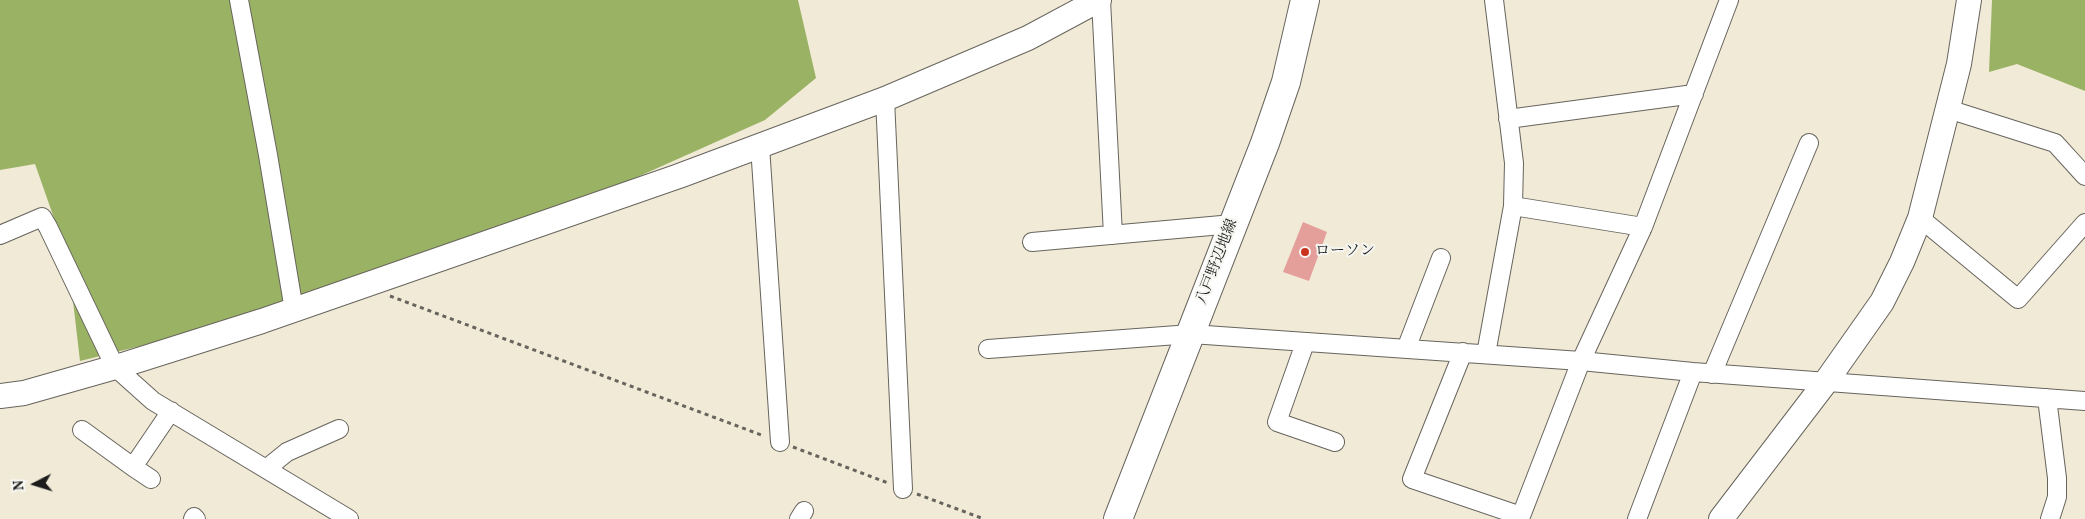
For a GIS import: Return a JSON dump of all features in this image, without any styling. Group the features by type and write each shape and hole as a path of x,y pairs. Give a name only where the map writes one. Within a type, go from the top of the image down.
{"main road":[{"name":"八戸野辺地線","path":"1118,519 1265,143 1286,82 1305,0"}],"street":[{"path":"239,0 294,310"},
{"path":"0,396 24,393 115,367 294,310 679,176 885,99 1028,38 1100,0 1113,235"},
{"path":"1486,354 1513,206 1514,163 1494,0"},
{"path":"1463,352 1412,479 1521,516 1582,361 1642,227 1730,0"},
{"path":"1721,519 1825,383 1882,302 1920,218 1959,64 1969,0"},
{"path":"1508,119 1694,94"},
{"path":"885,99 903,489"},
{"path":"1948,109 2055,143 2085,176"},
{"path":"1712,374 1810,143"},
{"path":"760,146 780,442"},
{"path":"1513,206 1642,227"},
{"path":"0,235 42,217 115,367 153,400 343,518"},
{"path":"1920,218 2018,299 2085,223"},
{"path":"1032,242 1233,224"},
{"path":"1406,349 1441,258"},
{"path":"988,349 1191,334 1582,361 1825,383 2084,399"},
{"path":"1305,343 1277,422 1335,442"},
{"path":"1637,519 1693,372"},
{"path":"2046,398 2057,478 2057,497 2050,519"},
{"path":"133,466 171,411"},
{"path":"266,469 288,452 339,429"},
{"path":"82,430 151,479"}],"path":[{"path":"363,287 518,343 984,519"}],"green space":[{"path":"0,0 798,0 816,78 765,120 568,208 245,320 80,361 68,258 35,164 0,170"},
{"path":"1992,0 2085,0 2085,91 2017,64 1989,72"}],"building":[{"name":"ローソン","path":"1303,222 1327,232 1309,281 1283,272"}],"place":[{"name":"ローソン","path":"1305,252"}]}
